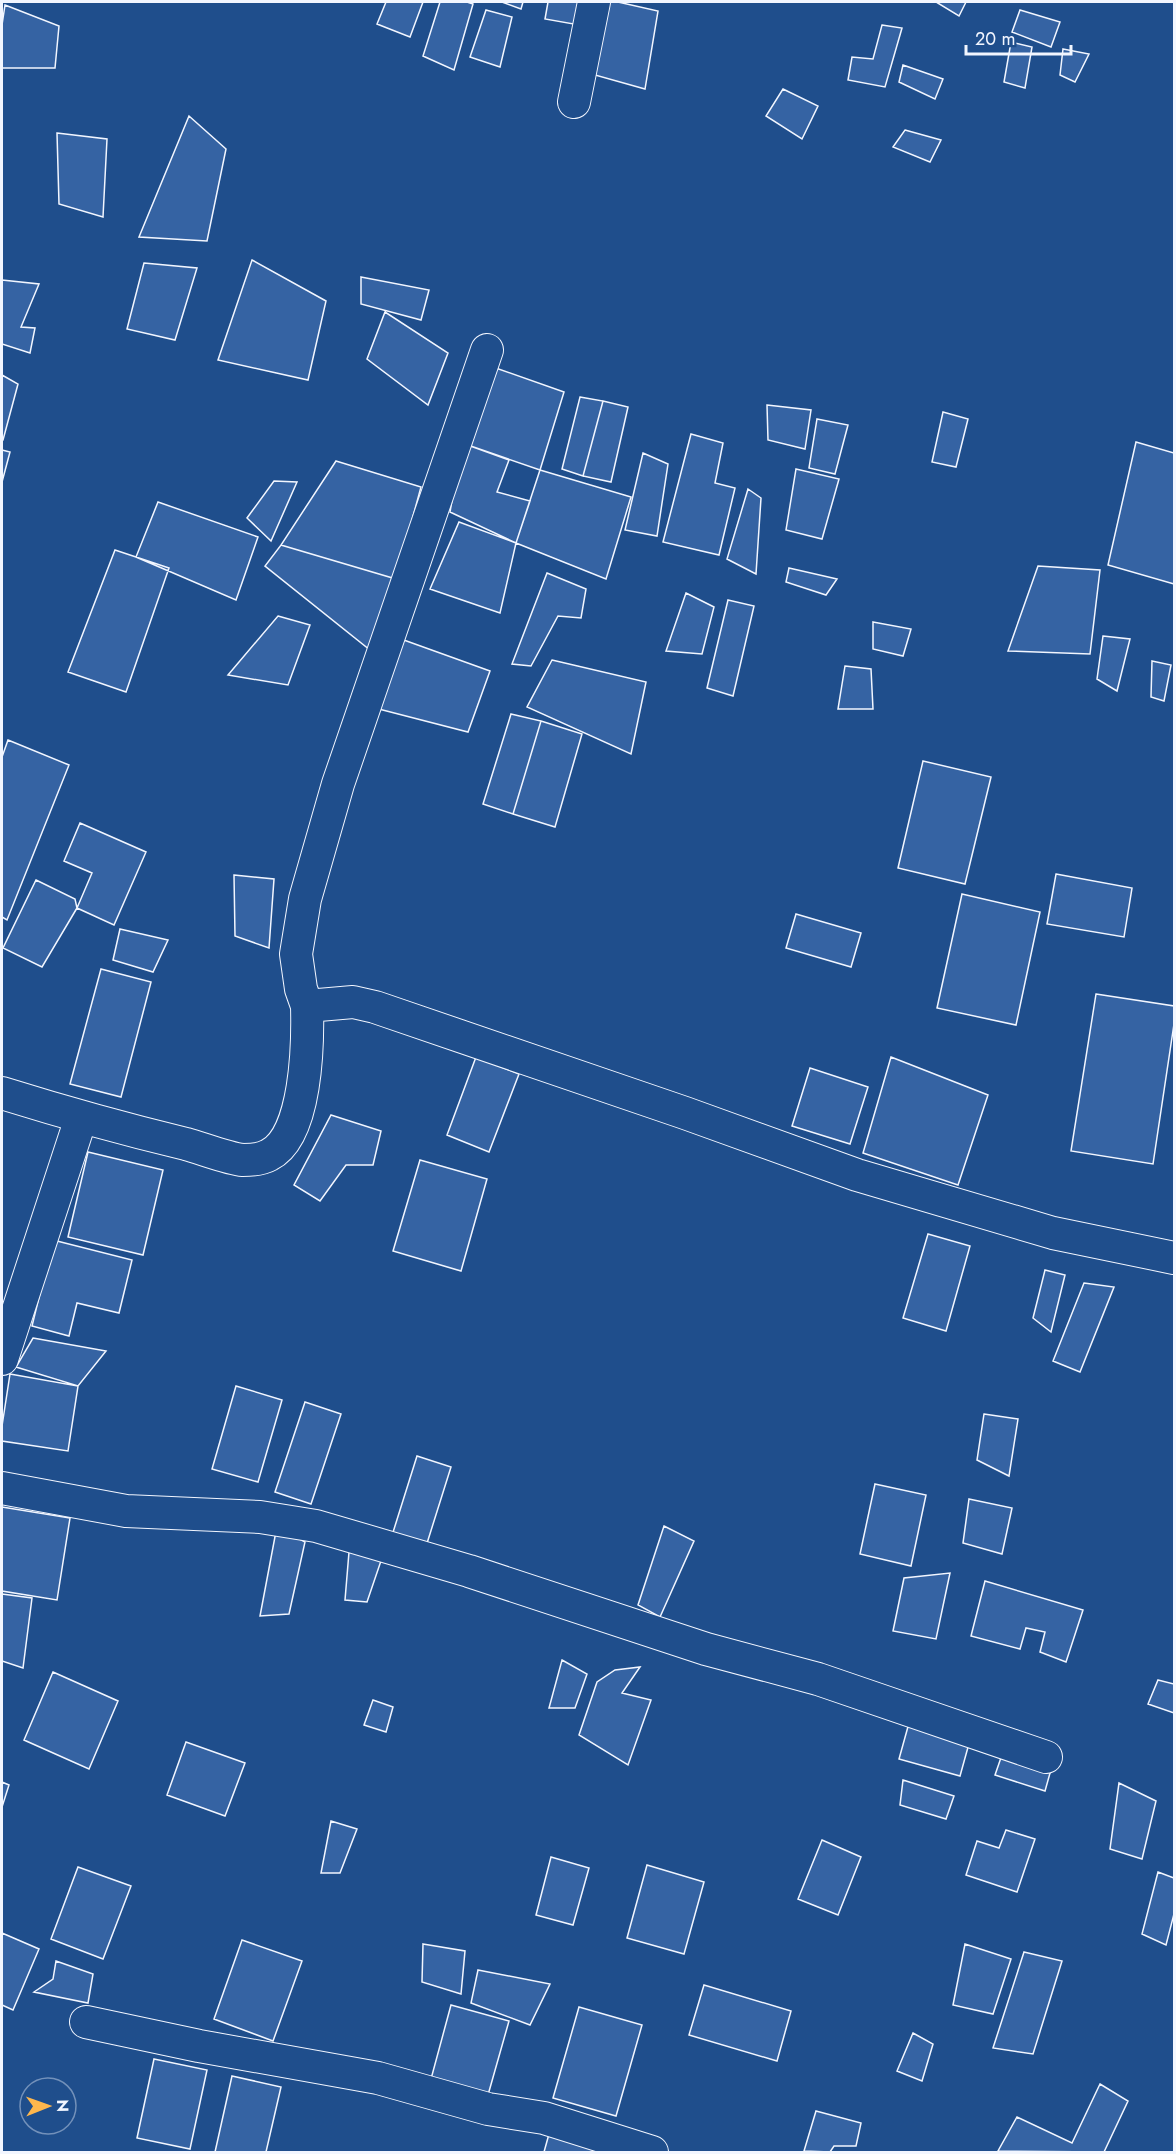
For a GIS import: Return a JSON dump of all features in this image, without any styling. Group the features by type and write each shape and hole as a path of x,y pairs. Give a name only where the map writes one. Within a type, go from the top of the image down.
{"street":[{"path":"574,102 594,2"},
{"path":"2,1093 81,1118 211,1150 240,1160 270,1155 284,1143 292,1127 303,1085 308,1030 307,1006 301,989 296,954 305,900 338,784 487,350"},
{"path":"307,1006 353,1002 375,1006 857,1175 1053,1233 1174,1258"},
{"path":"2,1359 81,1118"},
{"path":"2,1488 126,1511 260,1517 316,1526 470,1571 706,1649 818,1679 1046,1757"},
{"path":"86,2022 199,2046 378,2078 488,2109 544,2118 652,2152"}],"building":[{"path":"386,2 423,2 410,37 377,24"},
{"path":"440,2 473,4 454,70 423,56"},
{"path":"502,2 523,2 521,9"},
{"path":"548,2 583,2 579,25 545,19"},
{"path":"608,2 658,11 645,89 595,75"},
{"path":"936,2 966,2 959,16"},
{"path":"5,5 59,26 55,68 2,68 2,25"},
{"path":"486,10 512,17 500,67 470,57"},
{"path":"1020,10 1060,22 1051,47 1012,32"},
{"path":"882,25 902,28 885,87 848,80 852,57 873,59"},
{"path":"1011,42 1032,47 1025,88 1004,82"},
{"path":"1063,49 1089,54 1075,82 1060,75"},
{"path":"903,65 943,79 935,99 899,82"},
{"path":"783,89 818,106 802,139 766,116"},
{"path":"189,116 226,149 207,241 139,237"},
{"path":"905,130 941,140 930,162 893,147"},
{"path":"57,133 107,139 103,217 59,204"},
{"path":"252,260 326,301 308,380 218,360"},
{"path":"144,263 197,268 175,340 127,329"},
{"path":"361,277 429,290 421,320 361,304"},
{"path":"2,280 39,284 21,327 35,328 30,353 2,344"},
{"path":"385,312 448,353 428,405 367,359"},
{"path":"490,366 564,392 540,470 462,443"},
{"path":"2,375 18,384 3,440 2,440"},
{"path":"580,397 603,401 583,476 562,469"},
{"path":"603,401 628,407 611,482 583,476"},
{"path":"767,405 811,410 805,449 768,440"},
{"path":"943,412 968,419 956,467 932,462"},
{"path":"817,419 848,425 835,474 809,468"},
{"path":"691,434 723,443 715,483 735,488 719,555 663,542"},
{"path":"1136,442 1174,453 1174,584 1108,565"},
{"path":"462,443 509,460 497,492 530,501 516,543 450,512"},
{"path":"2,450 10,452 2,482"},
{"path":"643,453 668,464 657,536 625,530"},
{"path":"336,461 421,487 396,579 281,545"},
{"path":"796,469 839,479 822,539 786,530"},
{"path":"540,470 631,497 606,579 516,543"},
{"path":"274,481 297,482 271,541 247,518"},
{"path":"748,489 761,498 756,574 727,559"},
{"path":"158,502 258,537 236,600 136,557"},
{"path":"459,522 516,543 500,613 430,589"},
{"path":"281,545 396,579 370,650 265,566"},
{"path":"115,550 169,568 126,692 68,672"},
{"path":"1038,566 1100,570 1090,654 1008,651"},
{"path":"789,568 837,579 826,595 786,582"},
{"path":"547,573 586,589 581,618 558,616 531,666 512,664"},
{"path":"686,593 714,607 702,654 666,651"},
{"path":"728,600 754,606 733,696 707,688"},
{"path":"278,616 310,625 288,685 228,675"},
{"path":"873,622 911,629 903,656 873,649"},
{"path":"1103,636 1130,639 1117,691 1097,679"},
{"path":"401,639 490,671 468,732 371,707"},
{"path":"552,660 646,682 631,754 527,707"},
{"path":"1152,661 1171,665 1164,701 1151,697"},
{"path":"845,666 871,669 873,709 838,709"},
{"path":"511,714 541,721 513,814 483,804"},
{"path":"541,721 582,734 555,827 513,814"},
{"path":"8,740 69,765 7,920 2,917 2,757"},
{"path":"923,761 991,777 965,884 898,868"},
{"path":"80,823 146,852 114,925 77,908 92,873 64,861"},
{"path":"1056,874 1132,888 1124,937 1047,924"},
{"path":"234,875 274,879 269,948 235,936"},
{"path":"36,880 75,899 77,908 42,967 3,948"},
{"path":"962,894 1040,912 1016,1025 937,1008"},
{"path":"796,914 861,933 851,967 786,948"},
{"path":"120,929 168,940 153,972 113,960"},
{"path":"101,969 151,982 121,1097 70,1084"},
{"path":"1096,994 1174,1006 1174,1024 1153,1164 1071,1151"},
{"path":"476,1057 519,1074 489,1152 447,1135"},
{"path":"891,1057 988,1095 958,1185 863,1153"},
{"path":"810,1068 868,1087 850,1144 792,1126"},
{"path":"331,1115 381,1131 373,1165 346,1165 320,1201 294,1185"},
{"path":"88,1152 163,1170 143,1255 68,1237"},
{"path":"420,1160 487,1179 461,1271 393,1251"},
{"path":"928,1234 970,1246 946,1331 903,1318"},
{"path":"53,1240 132,1260 119,1313 77,1303 69,1336 32,1326"},
{"path":"1045,1270 1065,1275 1051,1332 1033,1318"},
{"path":"1084,1283 1114,1287 1080,1372 1053,1361"},
{"path":"33,1338 106,1351 78,1386 16,1367"},
{"path":"10,1374 78,1386 68,1451 2,1441"},
{"path":"236,1386 282,1400 258,1482 212,1469"},
{"path":"305,1402 341,1414 311,1504 275,1492"},
{"path":"984,1414 1018,1419 1009,1476 977,1460"},
{"path":"417,1456 451,1467 423,1556 389,1545"},
{"path":"875,1484 926,1495 911,1566 860,1554"},
{"path":"969,1499 1012,1508 1002,1554 963,1543"},
{"path":"2,1507 70,1518 57,1600 2,1591"},
{"path":"277,1526 305,1542 289,1614 260,1616"},
{"path":"664,1526 694,1541 660,1617 638,1605"},
{"path":"349,1552 384,1552 367,1602 345,1600"},
{"path":"950,1573 936,1639 893,1631 904,1578"},
{"path":"985,1581 1083,1610 1066,1662 1040,1652 1045,1632 1026,1628 1020,1649 971,1636"},
{"path":"2,1594 32,1598 23,1668 2,1661"},
{"path":"562,1660 587,1674 575,1708 549,1708"},
{"path":"640,1667 622,1693 651,1700 628,1765 579,1735 597,1682 615,1670"},
{"path":"53,1672 118,1701 89,1769 24,1740"},
{"path":"1158,1680 1174,1684 1174,1713 1148,1704"},
{"path":"373,1700 393,1707 386,1732 364,1725"},
{"path":"909,1723 970,1740 960,1776 899,1759"},
{"path":"186,1742 245,1763 225,1816 167,1795"},
{"path":"1004,1749 1052,1766 1045,1791 995,1775"},
{"path":"903,1780 954,1796 946,1819 900,1805"},
{"path":"2,1782 9,1785 2,1807"},
{"path":"1119,1783 1156,1801 1142,1859 1110,1849"},
{"path":"331,1821 357,1829 340,1873 321,1873"},
{"path":"1006,1830 1035,1839 1017,1892 966,1875 977,1841 999,1848"},
{"path":"822,1840 861,1857 838,1915 798,1899"},
{"path":"551,1857 589,1868 573,1925 536,1915"},
{"path":"647,1865 704,1882 684,1954 627,1938"},
{"path":"78,1867 131,1886 103,1959 51,1939"},
{"path":"1158,1872 1174,1878 1174,1914 1166,1945 1142,1934"},
{"path":"2,1933 39,1949 13,2010 2,2005"},
{"path":"242,1940 302,1961 273,2041 214,2019"},
{"path":"423,1944 465,1951 461,1994 422,1982"},
{"path":"965,1944 1011,1959 993,2014 953,2005"},
{"path":"1024,1952 1062,1961 1033,2054 993,2048"},
{"path":"56,1961 93,1974 88,2003 34,1992 53,1979"},
{"path":"478,1970 550,1984 530,2025 471,2003"},
{"path":"704,1985 791,2011 777,2061 689,2035"},
{"path":"451,2005 509,2021 488,2095 431,2079"},
{"path":"579,2007 642,2025 616,2116 553,2098"},
{"path":"913,2033 933,2044 922,2081 897,2071"},
{"path":"154,2059 207,2070 190,2149 137,2138"},
{"path":"232,2076 281,2087 266,2152 215,2152"},
{"path":"1100,2084 1128,2101 1104,2152 998,2151 1017,2117 1072,2143"},
{"path":"816,2111 861,2123 856,2146 834,2146 830,2152 804,2151"},
{"path":"549,2134 612,2152 544,2152"}]}
